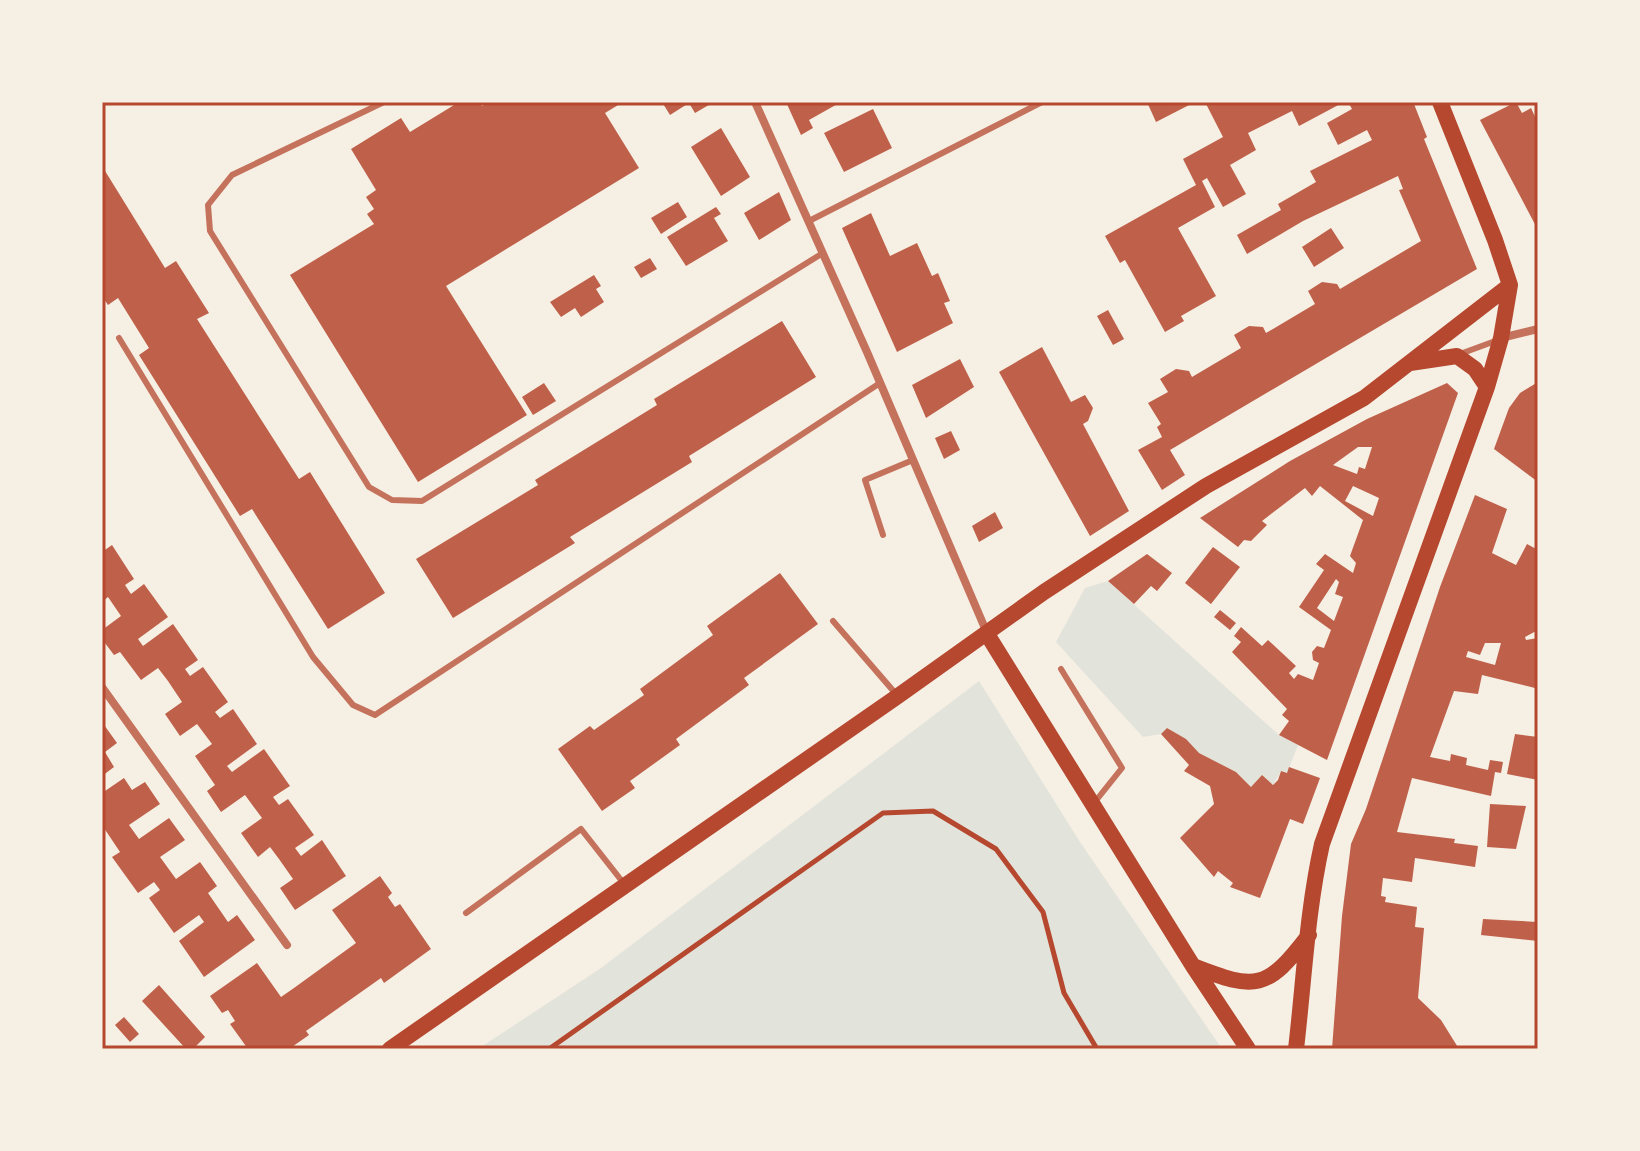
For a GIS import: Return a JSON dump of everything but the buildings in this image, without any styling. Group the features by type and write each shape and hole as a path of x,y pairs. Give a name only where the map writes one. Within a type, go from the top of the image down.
{"main road":[{"path":"1296,1049 1313,888 1322,844 1487,387 1501,338 1510,285 1440,102"},
{"path":"390,1049 1044,592 1206,486 1364,398 1510,285"},
{"path":"1408,363 1457,356 1475,369 1487,387"},
{"path":"987,634 1248,1049"},
{"path":"1193,966 1240,983 1267,978 1288,963 1310,934"}],"street":[{"path":"755,102 987,634"},
{"path":"1501,338 1538,329"},
{"path":"102,687 287,945"}],"lane":[{"path":"384,102 232,175 208,205 210,231 369,487 392,500 422,501 823,253"},
{"path":"809,221 1042,102"},
{"path":"119,338 313,657 353,705 375,715 880,383"},
{"path":"1457,356 1501,338"},
{"path":"883,535 865,480 913,460"},
{"path":"833,621 898,696"},
{"path":"1061,669 1122,768 1093,805"},
{"path":"466,913 581,829 625,885"}],"path":[{"path":"549,1049 883,813 933,811 996,849 1043,912 1064,993 1097,1049"}],"shaded area":[{"path":"1108,581 1279,735 1298,745 1287,773 1281,771 1273,785 1262,775 1251,787 1236,772 1199,753 1168,728 1161,734 1143,737 1056,642 1085,588"},
{"path":"979,681 1080,842 1222,1049 478,1049 601,968"}]}
